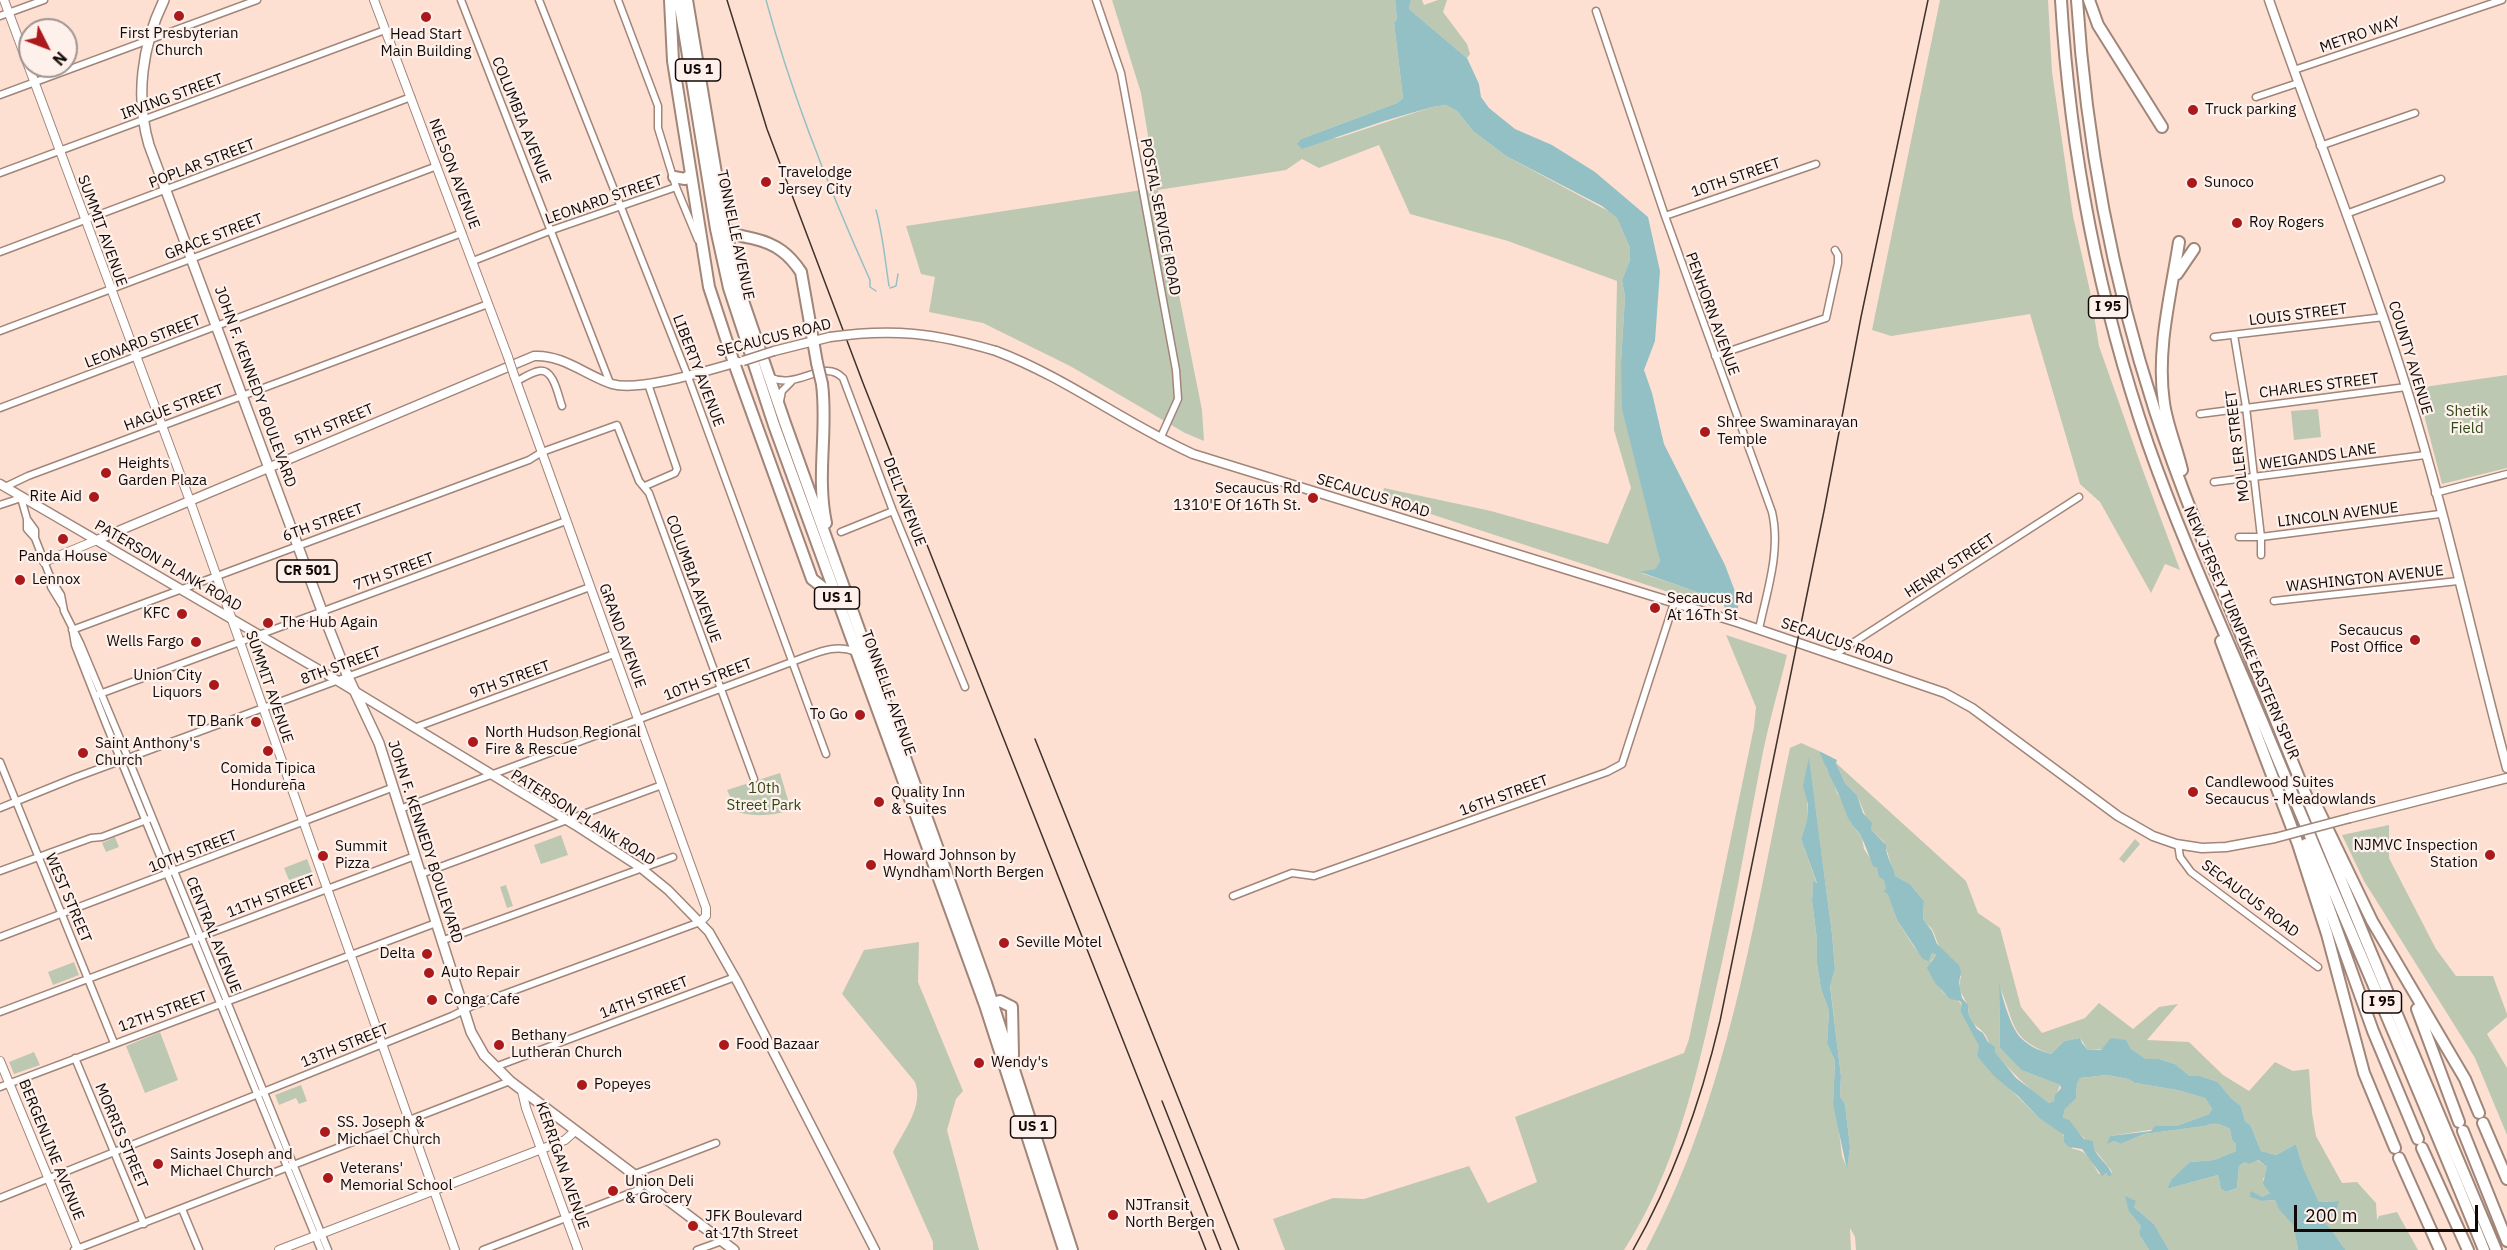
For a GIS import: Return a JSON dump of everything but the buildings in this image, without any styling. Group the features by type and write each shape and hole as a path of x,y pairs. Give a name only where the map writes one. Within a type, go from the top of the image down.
{"highway":[{"path":"670,0 674,61 703,253 712,297 738,362 812,579 838,600"},
{"name":"TONNELLE AVENUE","path":"679,0 716,230 729,288 774,425 857,653 1014,1067 1072,1250"},
{"name":"TONNELLE AVENUE","path":"687,0 724,227 739,289 989,1004 1064,1250"},
{"name":"NEW JERSEY TURNPIKE EASTERN SPUR","path":"2061,0 2067,76 2078,159 2106,298 2124,366 2150,447 2211,600 2484,1250"},
{"name":"NEW JERSEY TURNPIKE EASTERN SPUR","path":"2077,0 2087,111 2111,249 2152,399 2195,519 2299,779 2496,1250"},
{"path":"2089,0 2098,26 2162,127"},
{"path":"675,182 692,174"},
{"path":"724,227 731,233 742,237 773,244 785,252 801,272 822,384 821,485 829,547"},
{"path":"2179,242 2162,360 2163,390 2166,411 2195,519"},
{"path":"2174,279 2194,249"},
{"path":"2211,600 2222,644 2288,816 2319,908 2364,1073 2440,1250"},
{"path":"2276,756 2285,791 2373,1031 2468,1250"},
{"path":"2299,779 2322,815 2363,903 2408,987 2464,1079 2507,1179"},
{"path":"2408,987 2507,1241"},
{"path":"989,1004 1005,1001 1012,1007 1014,1067"}],"main road":[{"name":"JOHN F. KENNEDY BOULEVARD","path":"164,0 148,40 142,80 144,120 149,145 322,611 348,677 379,743 462,1010 476,1041 495,1067 510,1082 724,1240 734,1250"},
{"name":"COUNTY AVENUE","path":"2269,0 2320,146 2384,316 2435,493 2507,768"},
{"name":"SECAUCUS ROAD","path":"534,356 556,359 610,383 633,386 738,362 814,339 866,332 899,331 957,340 996,351 1042,373 1160,439 1193,454 1759,629 1959,699 2135,827 2178,844 2202,848 2226,847 2275,838 2507,777"},
{"name":"5TH STREET","path":"97,540 534,356"},
{"name":"PATERSON PLANK ROAD","path":"3,486 337,681 567,820 641,868 679,900 700,922 735,977 875,1250"}],"street":[{"name":"SUMMIT AVENUE","path":"4,0 58,152 190,501 454,1250"},
{"path":"0,16 44,0"},
{"path":"0,95 257,0"},
{"name":"NELSON AVENUE","path":"374,0 508,357"},
{"name":"COLUMBIA AVENUE","path":"461,0 610,383"},
{"name":"LIBERTY AVENUE","path":"539,0 687,374 826,754"},
{"path":"618,0 658,106 658,128 675,182 703,253"},
{"name":"POSTAL SERVICE ROAD","path":"1096,0 1121,73 1176,370 1178,399 1160,439"},
{"name":"METRO WAY","path":"2294,70 2502,0"},
{"name":"PENHORN AVENUE","path":"1596,11 1665,216 1774,522 1774,553 1759,629"},
{"name":"IRVING STREET","path":"0,173 385,30"},
{"path":"2256,97 2298,83"},
{"name":"POPLAR STREET","path":"0,252 85,222 411,97"},
{"path":"2320,146 2415,113"},
{"name":"10TH STREET","path":"1665,216 1816,164"},
{"name":"GRACE STREET","path":"0,330 437,166"},
{"path":"2346,214 2441,178"},
{"name":"LEONARD STREET","path":"473,261 552,230 620,207 675,182"},
{"name":"LEONARD STREET","path":"0,408 462,233"},
{"path":"1714,356 1826,318 1838,263 1835,250"},
{"name":"HAGUE STREET","path":"3,486 488,304"},
{"name":"LOUIS STREET","path":"2214,337 2384,316"},
{"name":"MOLLER STREET","path":"2234,335 2246,407 2261,537 2261,555"},
{"name":"GRAND AVENUE","path":"508,357 706,908 706,915 700,922"},
{"name":"DELL AVENUE","path":"792,382 827,369 837,372 843,378 893,511 965,687"},
{"path":"516,378 544,371 553,380 562,406"},
{"path":"769,377 792,382"},
{"path":"780,409 782,391 792,382"},
{"path":"645,486 675,473 677,469 648,384"},
{"name":"CHARLES STREET","path":"2199,414 2406,387"},
{"name":"COLUMBIA AVENUE","path":"582,437 617,425 639,481 645,486 754,779"},
{"name":"6TH STREET","path":"72,630 529,460 542,452 582,437"},
{"name":"WEIGANDS LANE","path":"2214,482 2424,455"},
{"path":"2435,493 2507,474"},
{"name":"HENRY STREET","path":"1834,655 2079,497"},
{"path":"0,505 21,498"},
{"name":"CENTRAL AVENUE","path":"21,498 27,519 27,529 35,538 51,579 51,588 62,606 72,630 75,645 98,694 290,1166 319,1235 328,1250"},
{"path":"841,532 893,511"},
{"name":"LINCOLN AVENUE","path":"2239,537 2261,537 2440,514"},
{"name":"7TH STREET","path":"98,694 566,521"},
{"name":"5TH STREET","path":"44,562 97,540"},
{"name":"WASHINGTON AVENUE","path":"2274,601 2458,581"},
{"name":"8TH STREET","path":"0,808 590,587"},
{"name":"16TH STREET","path":"1233,896 1292,873 1314,876 1607,772 1622,764 1674,603"},
{"name":"10TH STREET","path":"400,809 719,688 832,648 846,648 857,653"},
{"name":"9TH STREET","path":"414,729 614,654"},
{"name":"WEST STREET","path":"0,762 114,1043"},
{"path":"421,874 662,785"},
{"name":"10TH STREET","path":"0,937 394,787"},
{"path":"0,871 149,819"},
{"name":"SECAUCUS ROAD","path":"2178,844 2180,857 2191,872 2318,967"},
{"name":"11TH STREET","path":"0,1012 415,856"},
{"path":"441,941 673,857"},
{"name":"13TH STREET","path":"0,1198 462,1010 700,922"},
{"name":"12TH STREET","path":"0,1087 436,923"},
{"name":"14TH STREET","path":"495,1067 735,977"},
{"name":"MORRIS STREET","path":"75,1058 144,1224"},
{"name":"BERGENLINE AVENUE","path":"0,1060 76,1250"},
{"path":"76,1250 510,1082"},
{"name":"KERRIGAN AVENUE","path":"522,1091 578,1250"},
{"path":"279,1250 565,1140 575,1131"},
{"path":"635,1174 716,1143"},
{"path":"483,1250 638,1190 645,1183"},
{"path":"182,1209 199,1250"},
{"name":"CENTRAL AVENUE","path":"319,1235 321,1250"},
{"path":"697,1250 724,1240"}],"green space":[{"path":"1112,0 1395,0 1397,19 1394,23 1403,98 1397,103 1301,139 1338,138 1432,107 1446,105 1457,111 1473,131 1506,156 1610,212 1617,218 1630,248 1630,260 1622,280 1625,297 1621,362 1660,561 1655,569 1641,573 1713,597 1711,606 1382,498 1384,488 1491,511 1608,544 1631,488 1614,430 1617,281 1508,241 1410,214 1379,145 1319,168 1302,159 1286,170 1158,190 1202,410 1204,441 1185,433 1070,366 983,323 929,312 935,277 921,274 906,226 1142,190 1157,190 1141,93"},
{"path":"1411,0 1422,0 1424,5 1438,0 1447,0 1443,12 1467,44 1470,54 1467,58 1409,9"},
{"path":"1940,0 2048,0 2052,72 2073,216 2090,291 2099,346 2180,570 2165,564 2151,593 2100,502 2080,484 2030,314 1891,336 1872,330"},
{"name":"Shetik Field","path":"2507,375 2507,468 2442,484 2417,388"},
{"path":"2318,409 2321,437 2294,440 2291,411"},
{"path":"1726,635 1787,655 1765,744 1729,931 1692,1091 1657,1189 1624,1250 1285,1250 1273,1219 1333,1198 1364,1199 1469,1166 1488,1203 1537,1182 1515,1117 1684,1053 1689,1039 1754,727 1756,707"},
{"path":"1801,743 1819,751 1846,808 1849,820 1862,838 1864,849 1884,879 1897,920 1914,947 1927,962 1932,953 1936,955 1931,961 1939,987 1945,994 1962,1005 1960,1011 1980,1047 1977,1056 2039,1118 2061,1132 2073,1149 2086,1154 2099,1174 2106,1173 2109,1176 2112,1173 2111,1170 2088,1142 2063,1118 2065,1109 2076,1099 2077,1084 2080,1078 2107,1075 2205,1098 2212,1109 2209,1114 2176,1126 2110,1136 2108,1143 2114,1141 2121,1144 2144,1134 2212,1124 2230,1129 2232,1140 2236,1144 2236,1151 2214,1160 2190,1162 2167,1189 2218,1175 2221,1189 2226,1192 2237,1188 2239,1166 2245,1162 2257,1160 2267,1167 2267,1174 2263,1179 2270,1193 2262,1197 2263,1201 2275,1200 2289,1217 2294,1226 2298,1250 2169,1250 2154,1224 2134,1207 2129,1212 2142,1227 2139,1234 2149,1250 1856,1250 1855,1237 1850,1228 1851,1250 1646,1250 1675,1191 1719,1068 1751,940 1790,748","holes":["1809,759 1835,969 1830,985 1841,1076 1840,1096 1845,1104 1850,1147 1847,1168 1842,1156 1838,1122 1833,1104 1835,1061 1827,1044 1829,1011 1821,989 1817,964 1817,940 1812,901 1813,882 1817,884 1801,839 1807,820"]},
{"path":"1836,763 1966,881 1978,913 2000,928 2021,1007 2042,1033 2085,1018 2099,1003 2133,1029 2159,1007 2178,1004 2147,1040 2189,1042 2223,1075 2249,1091 2275,1062 2293,1071 2309,1069 2316,1136 2342,1183 2357,1182 2376,1203 2377,1220 2379,1216 2397,1212 2418,1250 2346,1250 2323,1223 2324,1218 2338,1201 2319,1202 2303,1167 2296,1144 2276,1155 2261,1151 2251,1126 2245,1121 2241,1106 2218,1082 2200,1076 2190,1076 2175,1064 2159,1059 2146,1059 2130,1048 2088,1050 2080,1038 2064,1041 2051,1054 2037,1048 2027,1042 2015,1027 1999,986 2000,1048 2021,1070 2060,1085 2054,1101 2049,1103 2034,1092 1999,1057 1984,1033 1970,1019 1968,1007 1960,990 1961,977 1951,957 1941,949 1933,931 1923,919 1924,901 1910,884 1895,876 1884,842 1871,829 1857,795 1845,783"},
{"name":"10th Street Park","path":"780,773 791,810 764,815 737,812 727,790"},
{"path":"2389,825 2389,858 2436,949 2456,976 2493,976 2507,1017 2487,1034 2507,1068 2507,1135 2475,1058 2364,881 2342,835"},
{"path":"561,835 568,855 541,864 534,845"},
{"path":"115,837 119,847 106,852 102,843"},
{"path":"2135,839 2140,844 2124,863 2119,859"},
{"path":"307,859 312,872 289,880 284,868"},
{"path":"506,885 513,906 507,908 500,887"},
{"path":"919,942 918,982 963,1091 956,1099 947,1130 979,1250 933,1250 933,1242 893,1152 915,1109 917,1091 915,1082 842,994 864,950"},
{"path":"74,962 79,975 53,985 48,972"},
{"path":"160,1032 178,1080 145,1093 126,1046"},
{"path":"34,1052 40,1065 14,1074 9,1062"},
{"path":"301,1085 307,1101 299,1104 296,1098 279,1105 275,1095"}],"water":[{"path":"1395,0 1411,0 1409,9 1467,58 1479,84 1481,97 1489,108 1515,129 1552,145 1595,172 1648,217 1660,271 1655,341 1644,370 1664,444 1725,565 1739,602 1737,613 1725,609 1723,601 1640,572 1655,569 1660,561 1622,409 1621,362 1625,297 1622,280 1630,260 1630,248 1617,218 1602,206 1506,156 1473,131 1457,111 1446,105 1384,121 1302,149 1297,144 1301,139 1397,103 1403,98 1394,23 1397,19"},
{"path":"1819,751 1837,760 1836,763 1845,783 1857,795 1863,813 1872,823 1871,829 1886,845 1895,876 1910,884 1924,901 1923,919 1932,931 1937,944 1959,965 1961,971 1959,983 1962,998 1968,1005 1969,1016 1977,1029 1995,1047 1995,1052 2016,1078 2049,1103 2054,1101 2055,1095 2061,1088 2060,1085 2021,1070 2000,1048 1999,983 2014,1028 2022,1039 2036,1048 2051,1054 2064,1041 2080,1038 2088,1050 2101,1050 2111,1038 2126,1040 2130,1048 2146,1059 2159,1059 2175,1064 2190,1076 2200,1076 2218,1082 2241,1106 2245,1121 2251,1126 2261,1151 2276,1155 2296,1144 2303,1167 2319,1202 2339,1201 2335,1215 2324,1218 2324,1223 2346,1250 2298,1250 2294,1226 2279,1209 2275,1200 2263,1201 2250,1197 2251,1191 2262,1197 2270,1193 2263,1184 2267,1167 2258,1160 2249,1164 2245,1162 2239,1166 2237,1188 2226,1192 2221,1189 2218,1175 2167,1189 2172,1179 2190,1162 2214,1160 2236,1151 2236,1144 2232,1140 2230,1129 2212,1124 2144,1134 2121,1144 2114,1141 2107,1144 2110,1136 2151,1131 2155,1126 2176,1126 2209,1114 2212,1109 2205,1098 2107,1075 2080,1078 2077,1084 2076,1099 2065,1109 2063,1118 2069,1120 2084,1139 2093,1141 2097,1154 2112,1174 2109,1177 2106,1173 2102,1176 2082,1149 2069,1147 2064,1142 2064,1135 2039,1118 1995,1077 1977,1056 1979,1046 1960,1011 1962,1004 1960,1001 1950,999 1935,983 1927,968 1936,955 1932,953 1928,962 1922,958 1897,920 1888,894 1884,892 1886,888 1884,880 1879,877 1861,836 1849,820"},
{"path":"1809,757 1832,934 1835,969 1830,986 1841,1076 1840,1096 1845,1104 1850,1147 1847,1170 1833,1104 1835,1061 1827,1044 1829,1011 1821,989 1817,964 1817,940 1812,901 1813,881 1817,883 1801,839 1807,820 1808,804 1803,786"},
{"path":"2125,1196 2136,1201 2134,1207 2154,1224 2169,1250 2149,1250 2139,1234 2141,1226 2129,1212"}],"waterway":[{"path":"766,0 787,71 812,142 870,280 870,287 876,291"},
{"path":"876,210 889,286"},
{"path":"890,288 896,286 898,274"}],"railway":[{"path":"727,0 767,129 863,383 1206,1250"},
{"path":"1633,1250 1648,1223 1685,1139 1720,1021 1824,511 1861,317 1928,0"},
{"path":"1035,739 1239,1250"},
{"path":"1162,1101 1221,1250"}],"place":[{"name":"First Presbyterian Church","path":"179,16"},
{"name":"Head Start Main Building","path":"426,17"},
{"name":"Truck parking","path":"2193,110"},
{"name":"Travelodge Jersey City","path":"766,182"},
{"name":"Sunoco","path":"2192,183"},
{"name":"Roy Rogers","path":"2237,223"},
{"name":"Shree Swaminarayan Temple","path":"1705,432"},
{"name":"Heights Garden Plaza","path":"106,473"},
{"name":"Rite Aid","path":"94,497"},
{"name":"Secaucus Rd 1310'E Of 16Th St.","path":"1313,498"},
{"name":"Panda House","path":"63,539"},
{"name":"Lennox","path":"20,580"},
{"name":"Secaucus Rd At 16Th St","path":"1655,608"},
{"name":"KFC","path":"182,614"},
{"name":"The Hub Again","path":"268,623"},
{"name":"Secaucus Post Office","path":"2415,640"},
{"name":"Wells Fargo","path":"196,642"},
{"name":"Union City Liquors","path":"214,685"},
{"name":"To Go","path":"860,715"},
{"name":"TD Bank","path":"256,722"},
{"name":"North Hudson Regional Fire & Rescue","path":"473,742"},
{"name":"Comida Tipica Hondureña","path":"268,751"},
{"name":"Saint Anthony's Church","path":"83,753"},
{"name":"Candlewood Suites Secaucus - Meadowlands","path":"2193,792"},
{"name":"Quality Inn & Suites","path":"879,802"},
{"name":"NJMVC Inspection Station","path":"2490,855"},
{"name":"Summit Pizza","path":"323,856"},
{"name":"Howard Johnson by Wyndham North Bergen","path":"871,865"},
{"name":"Seville Motel","path":"1004,943"},
{"name":"Delta","path":"427,954"},
{"name":"Auto Repair","path":"429,973"},
{"name":"Conga Cafe","path":"432,1000"},
{"name":"Bethany Lutheran Church","path":"499,1045"},
{"name":"Food Bazaar","path":"724,1045"},
{"name":"Wendy's","path":"979,1063"},
{"name":"Popeyes","path":"582,1085"},
{"name":"SS. Joseph & Michael Church","path":"325,1132"},
{"name":"Saints Joseph and Michael Church","path":"158,1164"},
{"name":"Veterans' Memorial School","path":"328,1178"},
{"name":"Union Deli & Grocery","path":"613,1191"},
{"name":"NJTransit North Bergen","path":"1113,1215"},
{"name":"JFK Boulevard at 17th Street","path":"693,1226"}]}
